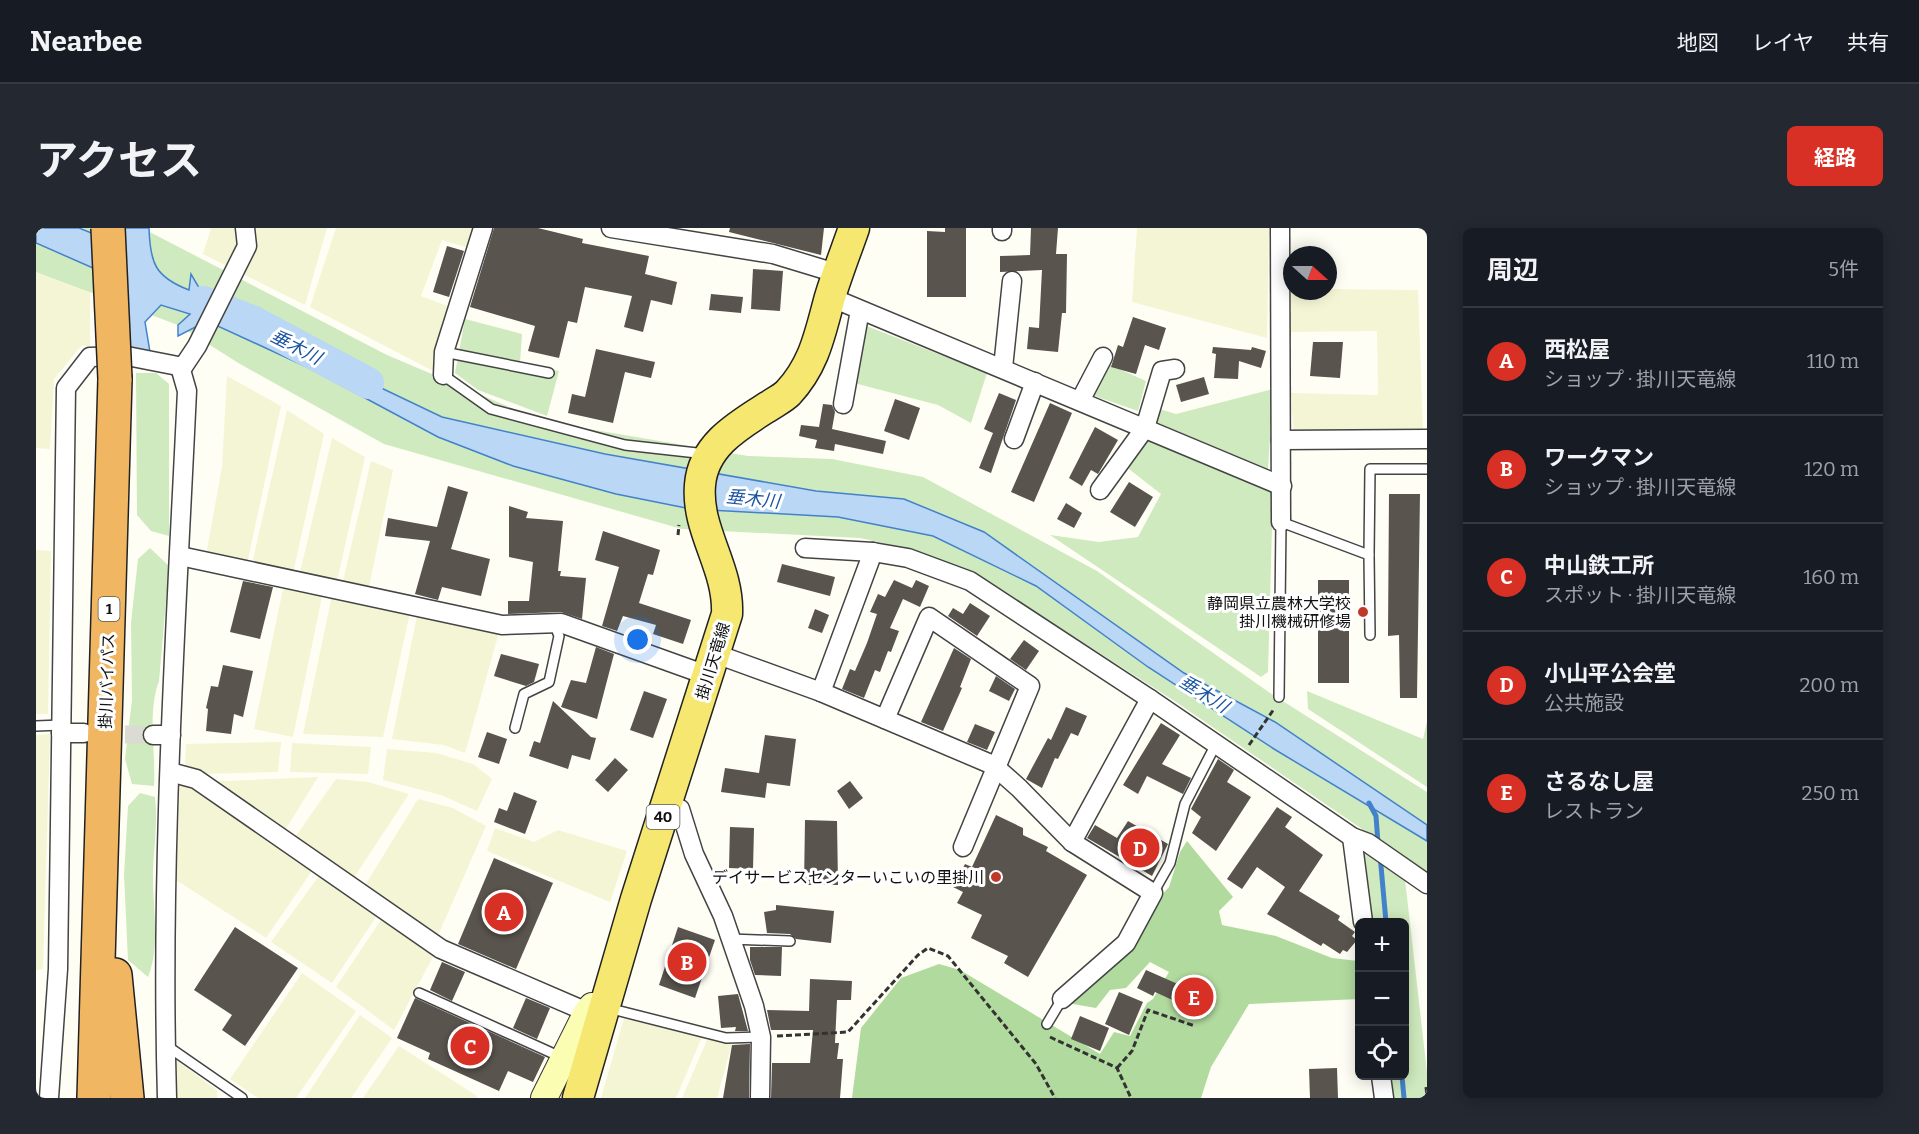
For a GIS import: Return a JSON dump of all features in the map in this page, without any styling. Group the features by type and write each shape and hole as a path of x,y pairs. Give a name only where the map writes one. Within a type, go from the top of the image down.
{"highway":[{"name":"掛川バイパス","path":"94,1098 115,379 108,228"},
{"path":"79,1098 84,947 102,839"},
{"path":"102,839 127,1098"}],"main road":[{"name":"掛川天竜線","path":"578,1098 595,1010 666,806 727,614 728,595 723,572 702,517 700,484 709,456 724,436 788,394 810,361 822,333 834,285 854,228"}],"street":[{"path":"167,1098 164,995 170,772 162,735 180,556 187,391 183,367 197,346 247,246 245,228"},
{"path":"443,375 444,352 483,228"},
{"path":"610,228 773,254 834,285 860,310 1282,486"},
{"path":"1280,228 1281,522"},
{"path":"1003,368 1012,281"},
{"path":"843,404 860,310"},
{"path":"1006,336 1022,315"},
{"path":"49,1098 58,969 66,388 90,357 127,356 183,367"},
{"path":"1080,401 1103,357"},
{"path":"1100,490 1145,428 1162,371 1175,369"},
{"path":"1014,439 1035,382"},
{"path":"1281,440 1427,440"},
{"path":"805,548 873,552 908,558 970,581 1427,884"},
{"path":"821,692 873,552"},
{"path":"180,556 502,625 561,623 712,665 821,692 997,768 1072,842 1153,893 1126,943 1062,999"},
{"path":"885,719 929,617 1030,686 963,847"},
{"path":"1072,842 1150,699"},
{"path":"61,729 84,733"},
{"path":"170,772 196,779 441,950 595,1010 563,1058 544,1098"},
{"path":"666,806 680,809 694,854 730,939 754,1006 761,1037 760,1098"},
{"path":"1360,840 1363,918"},
{"path":"1382,1080 1384,1098"}],"lane":[{"path":"444,352 549,374"},
{"path":"443,375 490,409 625,445 709,456"},
{"path":"1370,635 1370,469 1427,469"},
{"path":"1278,701 1281,522 1369,555"},
{"path":"515,728 524,694 549,682 559,636 554,623"},
{"path":"36,726 61,729"},
{"path":"1153,893 1170,863 1185,804 1216,744"},
{"path":"730,939 790,941"},
{"path":"419,993 563,1058"},
{"path":"1047,1024 1062,999"},
{"path":"595,1010 726,1038 761,1037"},
{"path":"165,1045 242,1098"}],"path":[{"path":"1247,748 1278,701"},
{"path":"761,1037 848,1032 918,955 928,948 948,957 1036,1064 1054,1098"},
{"path":"1117,1068 1132,1051 1148,1010 1195,1026"},
{"path":"1047,1024 1048,1036 1117,1068 1131,1098"},
{"path":"1426,1087 1427,1096"}],"green space":[{"path":"36,228 142,228 387,355 542,421 748,456 832,459 923,477 1097,571 1270,693 1427,792 1427,878 1403,862 1427,1072 1427,1098 1392,1098 1390,1080 1409,1080 1409,918 1372,918 1362,829 1173,700 993,585 910,549 860,538 682,529 384,444 240,364 178,325 36,272"},
{"path":"211,228 327,228 305,305 203,254"},
{"path":"336,228 473,228 468,248 442,240 421,296 450,307 435,372 310,307"},
{"path":"1137,228 1269,228 1267,338 1132,302"},
{"path":"36,272 90,291 90,348 82,345 54,379 50,449 36,448"},
{"path":"1337,289 1418,290 1423,430 1294,440 1291,393 1378,395 1377,331 1288,332 1291,300 1337,300"},
{"path":"465,319 522,334 520,363 559,371 547,416 478,390 455,373"},
{"path":"864,325 987,373 971,423 938,405 854,383"},
{"path":"1106,363 1146,381 1138,411 1092,395"},
{"path":"136,373 156,373 169,384 169,536 151,531 137,515"},
{"path":"227,376 281,406 247,564 206,555 222,467"},
{"path":"1273,389 1268,469 1155,422 1156,408 1176,414"},
{"path":"287,410 324,434 293,573 252,564"},
{"path":"1142,437 1273,491 1268,672 1261,677 1050,535 1099,542 1138,537 1161,494 1125,466"},
{"path":"332,438 365,457 337,581 300,572"},
{"path":"371,461 393,470 369,587 343,581"},
{"path":"150,548 169,566 159,681 153,706 154,786 132,784 125,759 132,700 131,623 138,559"},
{"path":"36,550 51,551 48,714 36,714"},
{"path":"284,584 323,592 293,737 254,729"},
{"path":"332,595 410,612 383,737 303,734"},
{"path":"418,611 500,629 465,753 444,745 392,739"},
{"path":"1307,691 1423,739 1427,721 1427,787 1308,709"},
{"path":"50,734 43,969 36,970 36,735"},
{"path":"281,742 278,772 199,774 185,770 186,744"},
{"path":"292,743 371,747 368,774 290,772"},
{"path":"387,749 436,753 473,764 492,779 477,811 441,795 383,780"},
{"path":"318,777 281,837 202,782"},
{"path":"336,779 368,782 409,794 349,885 293,840"},
{"path":"180,782 196,785 314,868 266,938 176,880"},
{"path":"140,793 155,797 156,806 153,871 155,938 148,977 128,960 124,875 128,806"},
{"path":"418,799 453,808 486,826 436,940 364,887"},
{"path":"495,828 534,842 558,830 627,851 610,902 487,851"},
{"path":"1187,841 1233,897 1219,911 1222,925 1276,936 1332,958 1355,961 1355,999 1249,1004 1211,1067 1201,1098 852,1098 861,1028 901,978 939,964 960,970 1100,1054 1114,1032 1130,1036 1147,1003 1153,999 1169,972 1150,962 1126,988 1110,990 1096,1008 1067,1003 1169,887 1180,852"},
{"path":"321,873 378,914 332,983 271,942"},
{"path":"383,917 435,953 394,1030 336,987"},
{"path":"302,973 356,1011 296,1098 258,1098 230,1079"},
{"path":"360,1015 392,1038 351,1098 305,1098"},
{"path":"625,1015 702,1037 676,1098 601,1098"},
{"path":"708,1038 732,1043 717,1098 682,1098"},
{"path":"399,1046 477,1096 476,1098 363,1098"},
{"path":"174,1059 217,1090 217,1098 175,1098"}],"water":[{"path":"36,228 79,228 124,246 123,228 149,228 153,260 169,280 189,290 191,274 205,298 331,364 442,417 605,454 816,491 904,499 984,532 1184,673 1275,722 1427,825 1427,841 1274,749 1148,667 1036,586 933,536 838,517 691,509 616,494 513,466 438,437 309,368 207,321 178,336 178,325 190,314 161,305 145,322 150,352 127,356 125,282 36,243"}],"building":[{"path":"494,228 538,228 583,239 582,243 649,256 645,274 677,282 672,305 651,300 643,332 624,327 632,296 585,287 577,323 568,321 559,358 528,351 535,326 470,307"},
{"path":"730,228 824,228 821,255 729,232"},
{"path":"945,228 966,228 966,297 927,297 927,231 945,232"},
{"path":"1031,228 1058,228 1056,254 1067,254 1066,313 1062,313 1058,352 1027,349 1029,327 1039,328 1042,270 1000,272 1000,256 1030,255"},
{"path":"447,246 464,251 449,297 433,292"},
{"path":"753,269 783,271 780,311 751,309"},
{"path":"711,294 743,297 741,313 709,310"},
{"path":"1133,317 1166,328 1159,350 1145,345 1136,374 1111,367 1118,345 1123,347"},
{"path":"1313,342 1343,342 1340,378 1310,376"},
{"path":"1213,347 1251,350 1252,347 1266,351 1261,368 1239,361 1238,379 1214,378 1216,354 1212,353"},
{"path":"596,349 655,362 651,378 625,372 613,423 568,413 572,394 585,397"},
{"path":"1204,377 1209,394 1181,402 1176,385"},
{"path":"999,393 1016,400 991,473 979,468 993,433 984,429"},
{"path":"895,399 920,408 909,440 884,431"},
{"path":"1050,403 1072,413 1034,502 1011,492"},
{"path":"823,404 832,405 835,412 832,429 886,441 883,454 835,444 834,451 815,448 817,440 799,436 801,425 819,427"},
{"path":"1095,427 1118,440 1098,474 1091,470 1082,486 1069,478"},
{"path":"1129,482 1153,497 1135,527 1110,512"},
{"path":"448,486 468,492 451,549 490,559 481,596 442,587 438,600 415,594 430,541 385,536 388,518 437,527"},
{"path":"1389,494 1420,494 1417,698 1400,698 1399,635 1388,636"},
{"path":"1066,503 1082,513 1074,528 1057,519"},
{"path":"509,506 528,512 526,518 563,521 558,571 561,571 560,576 586,578 582,619 561,612 508,614 508,601 529,601 533,562 509,557"},
{"path":"603,531 660,550 653,575 648,574 639,603 691,620 683,644 653,634 656,625 623,616 617,631 602,626 619,567 595,560"},
{"path":"782,564 835,577 830,596 777,582"},
{"path":"894,580 912,588 916,580 929,586 920,607 903,599 890,628 899,631 891,652 888,651 880,672 875,670 864,698 842,689 850,669 855,671 867,643 877,614 870,612 878,594 885,597"},
{"path":"1318,580 1349,580 1349,683 1318,683"},
{"path":"243,581 273,587 260,639 230,632"},
{"path":"970,603 990,616 977,636 948,616 953,608 963,614"},
{"path":"815,609 829,615 822,633 808,628"},
{"path":"1024,640 1039,651 1026,670 1010,659"},
{"path":"596,647 614,654 597,719 561,707 571,680 586,683"},
{"path":"954,648 971,659 960,687 962,688 943,731 921,722"},
{"path":"501,654 539,664 534,682 526,686 494,676"},
{"path":"223,665 253,671 243,717 234,714 231,734 206,731 208,709 206,708 211,686 218,687"},
{"path":"996,676 1015,689 1009,701 989,691"},
{"path":"644,691 667,699 653,738 630,730"},
{"path":"553,701 591,737 596,738 590,760 572,755 568,769 529,756 534,741 540,743"},
{"path":"1066,707 1087,716 1078,736 1071,733 1058,759 1055,758 1042,788 1026,779 1048,738 1051,740"},
{"path":"1161,723 1180,735 1162,764 1191,778 1183,794 1147,776 1138,794 1123,785"},
{"path":"975,724 995,732 987,750 967,742"},
{"path":"487,732 507,739 499,764 478,757"},
{"path":"765,735 796,739 790,786 767,783 765,798 721,792 725,768 759,773"},
{"path":"615,758 628,770 608,792 595,780"},
{"path":"1218,759 1234,770 1227,782 1251,797 1216,851 1192,833 1201,817 1191,809"},
{"path":"850,781 863,798 849,809 837,791"},
{"path":"514,792 537,801 525,834 494,822 499,808 507,811"},
{"path":"1277,807 1292,817 1285,827 1323,855 1299,891 1340,916 1338,920 1355,932 1352,936 1355,942 1347,952 1343,950 1340,954 1323,943 1321,946 1267,914 1285,887 1257,867 1242,889 1227,879"},
{"path":"996,815 1023,828 1023,835 1048,847 1046,851 1087,875 1028,977 1004,963 1008,956 971,938 982,915 957,903 963,892 953,887 965,864 972,867"},
{"path":"805,820 837,821 838,885 804,885"},
{"path":"1128,821 1168,844 1152,876 1087,838 1095,825 1117,838"},
{"path":"730,827 754,828 753,869 729,868"},
{"path":"494,858 553,883 516,969 458,944"},
{"path":"776,905 834,911 831,943 796,939 790,934 767,933 764,912 776,910"},
{"path":"235,927 298,968 245,1046 222,1030 232,1015 194,990"},
{"path":"678,927 715,940 695,998 659,985"},
{"path":"750,947 782,947 781,976 755,975 750,960"},
{"path":"442,962 465,972 452,1001 430,990"},
{"path":"1146,970 1214,1000 1207,1016 1155,992 1153,996 1137,988"},
{"path":"810,979 852,981 851,1000 837,1000 835,1043 839,1043 837,1059 843,1059 840,1098 771,1098 772,1063 810,1063 813,1030 771,1030 767,1010 809,1011"},
{"path":"1119,992 1143,1002 1129,1035 1105,1024"},
{"path":"738,994 748,1031 735,1031 736,1027 721,1028 718,996"},
{"path":"415,998 545,1057 533,1082 508,1071 499,1091 428,1059 430,1053 397,1038"},
{"path":"526,998 550,1008 537,1039 513,1028"},
{"path":"1080,1016 1109,1028 1100,1051 1071,1039"},
{"path":"750,1044 749,1098 723,1098 732,1045"},
{"path":"1337,1068 1338,1098 1310,1098 1309,1069"}],"waterway":[{"name":"垂木川","path":"203,302 254,322 368,383"},
{"path":"1369,803 1376,816 1378,843"},
{"path":"1380,855 1386,918"},
{"path":"1402,1080 1404,1098"}],"tunnel":[{"path":"98,734 153,735"}],"place":[{"name":"静岡県立農林大学校 掛川機械研修場","path":"1363,612"},
{"name":"小山平公会堂","path":"1140,848"},
{"name":"デイサービスセンターいこいの里掛川","path":"996,877"},
{"name":"西松屋","path":"504,912"},
{"name":"ワークマン","path":"687,962"},
{"name":"さるなし屋","path":"1194,997"},
{"name":"中山鉄工所","path":"470,1046"}]}
